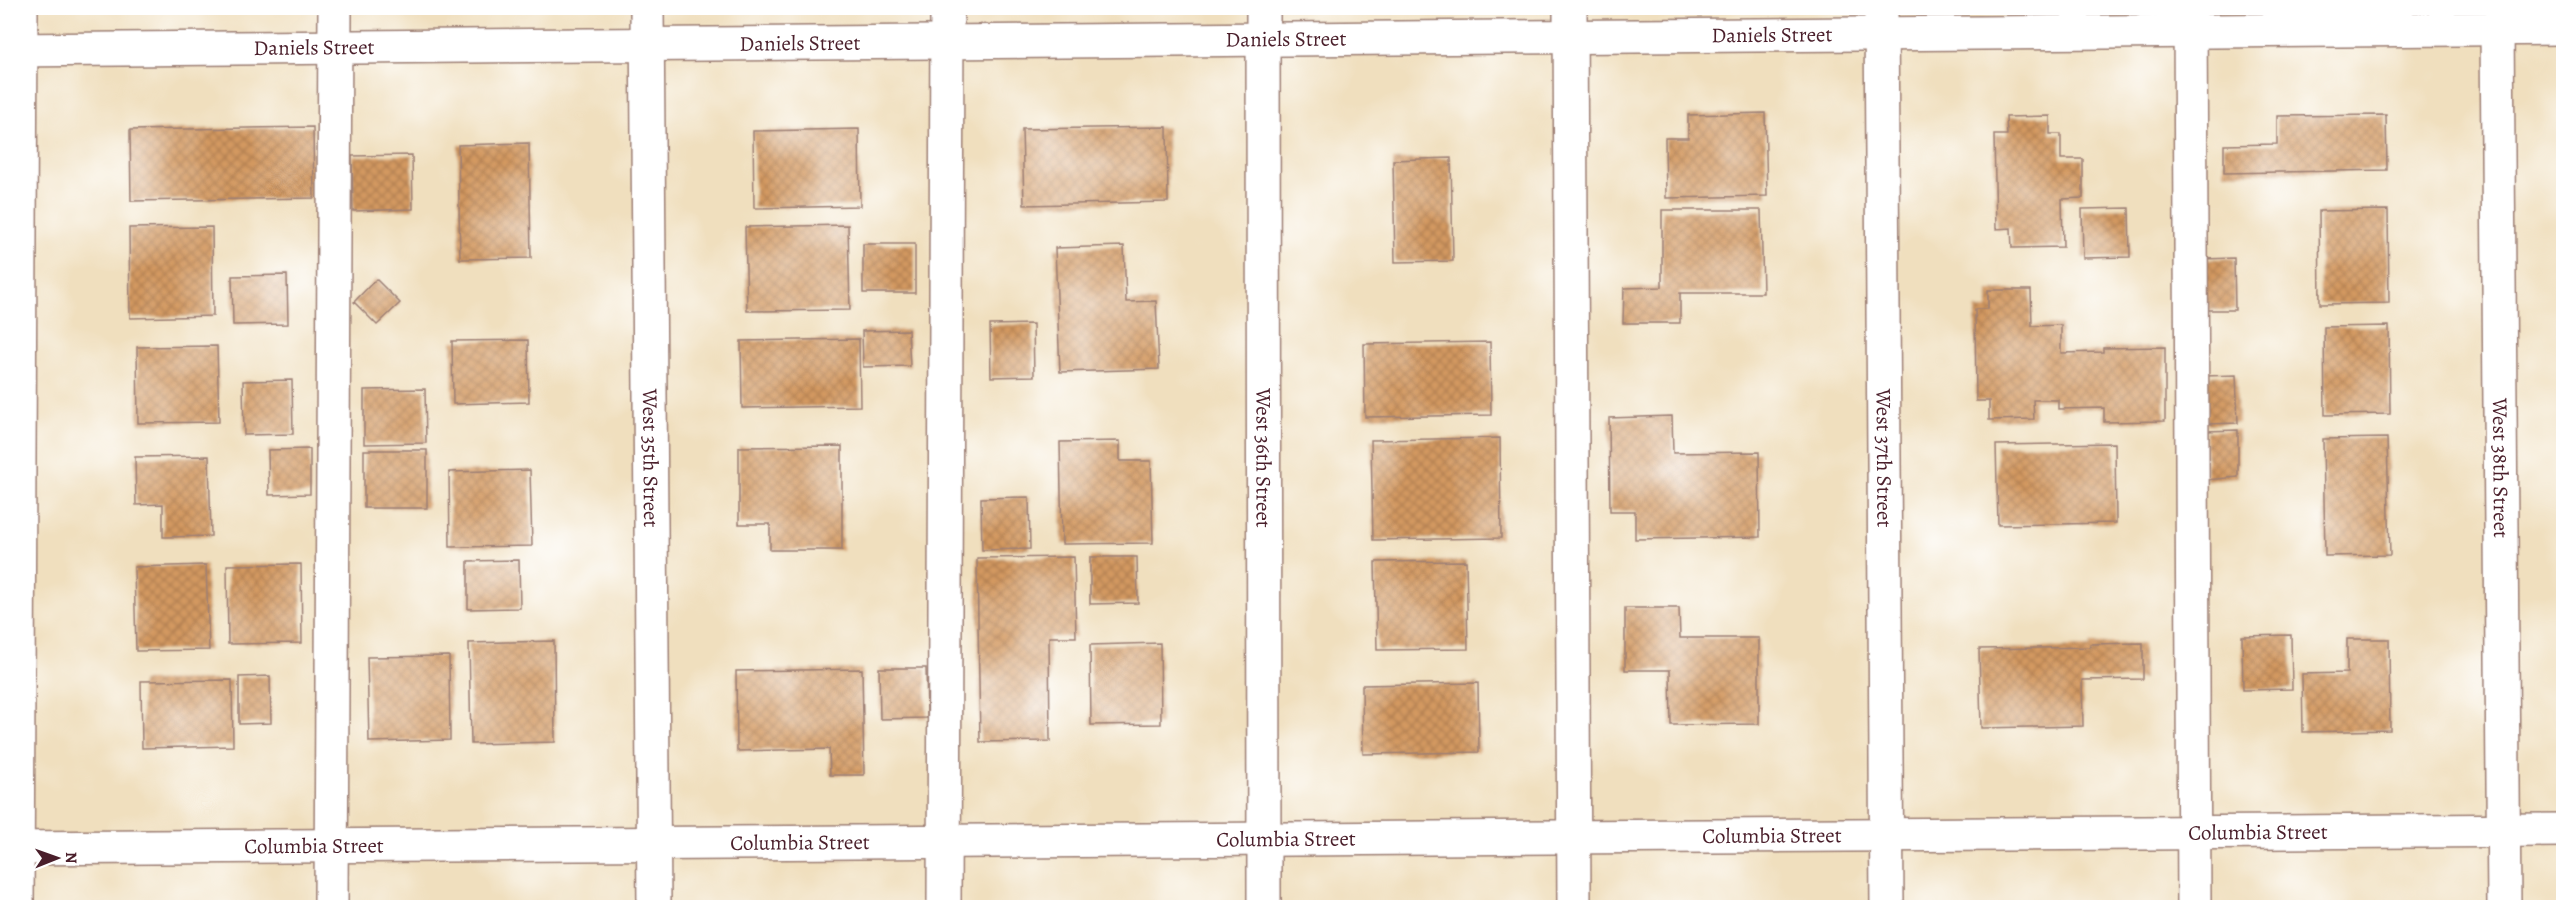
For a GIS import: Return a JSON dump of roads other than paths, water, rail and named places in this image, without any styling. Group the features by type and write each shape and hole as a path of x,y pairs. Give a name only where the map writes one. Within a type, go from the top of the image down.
{"street":[{"path":"17,908 12,848 14,50 21,8"},
{"path":"331,908 335,8"},
{"name":"West 35th Street","path":"647,8 654,908"},
{"path":"944,908 947,8"},
{"path":"2190,19 2194,908"},
{"name":"Daniels Street","path":"14,50 947,42 1263,23 2190,19 2564,28"},
{"name":"West 37th Street","path":"1881,20 1887,908"},
{"path":"1570,22 1574,908"},
{"name":"West 36th Street","path":"1263,23 1264,908"},
{"name":"West 38th Street","path":"2497,28 2504,908"},
{"name":"Columbia Street","path":"12,848 2564,830"}]}
